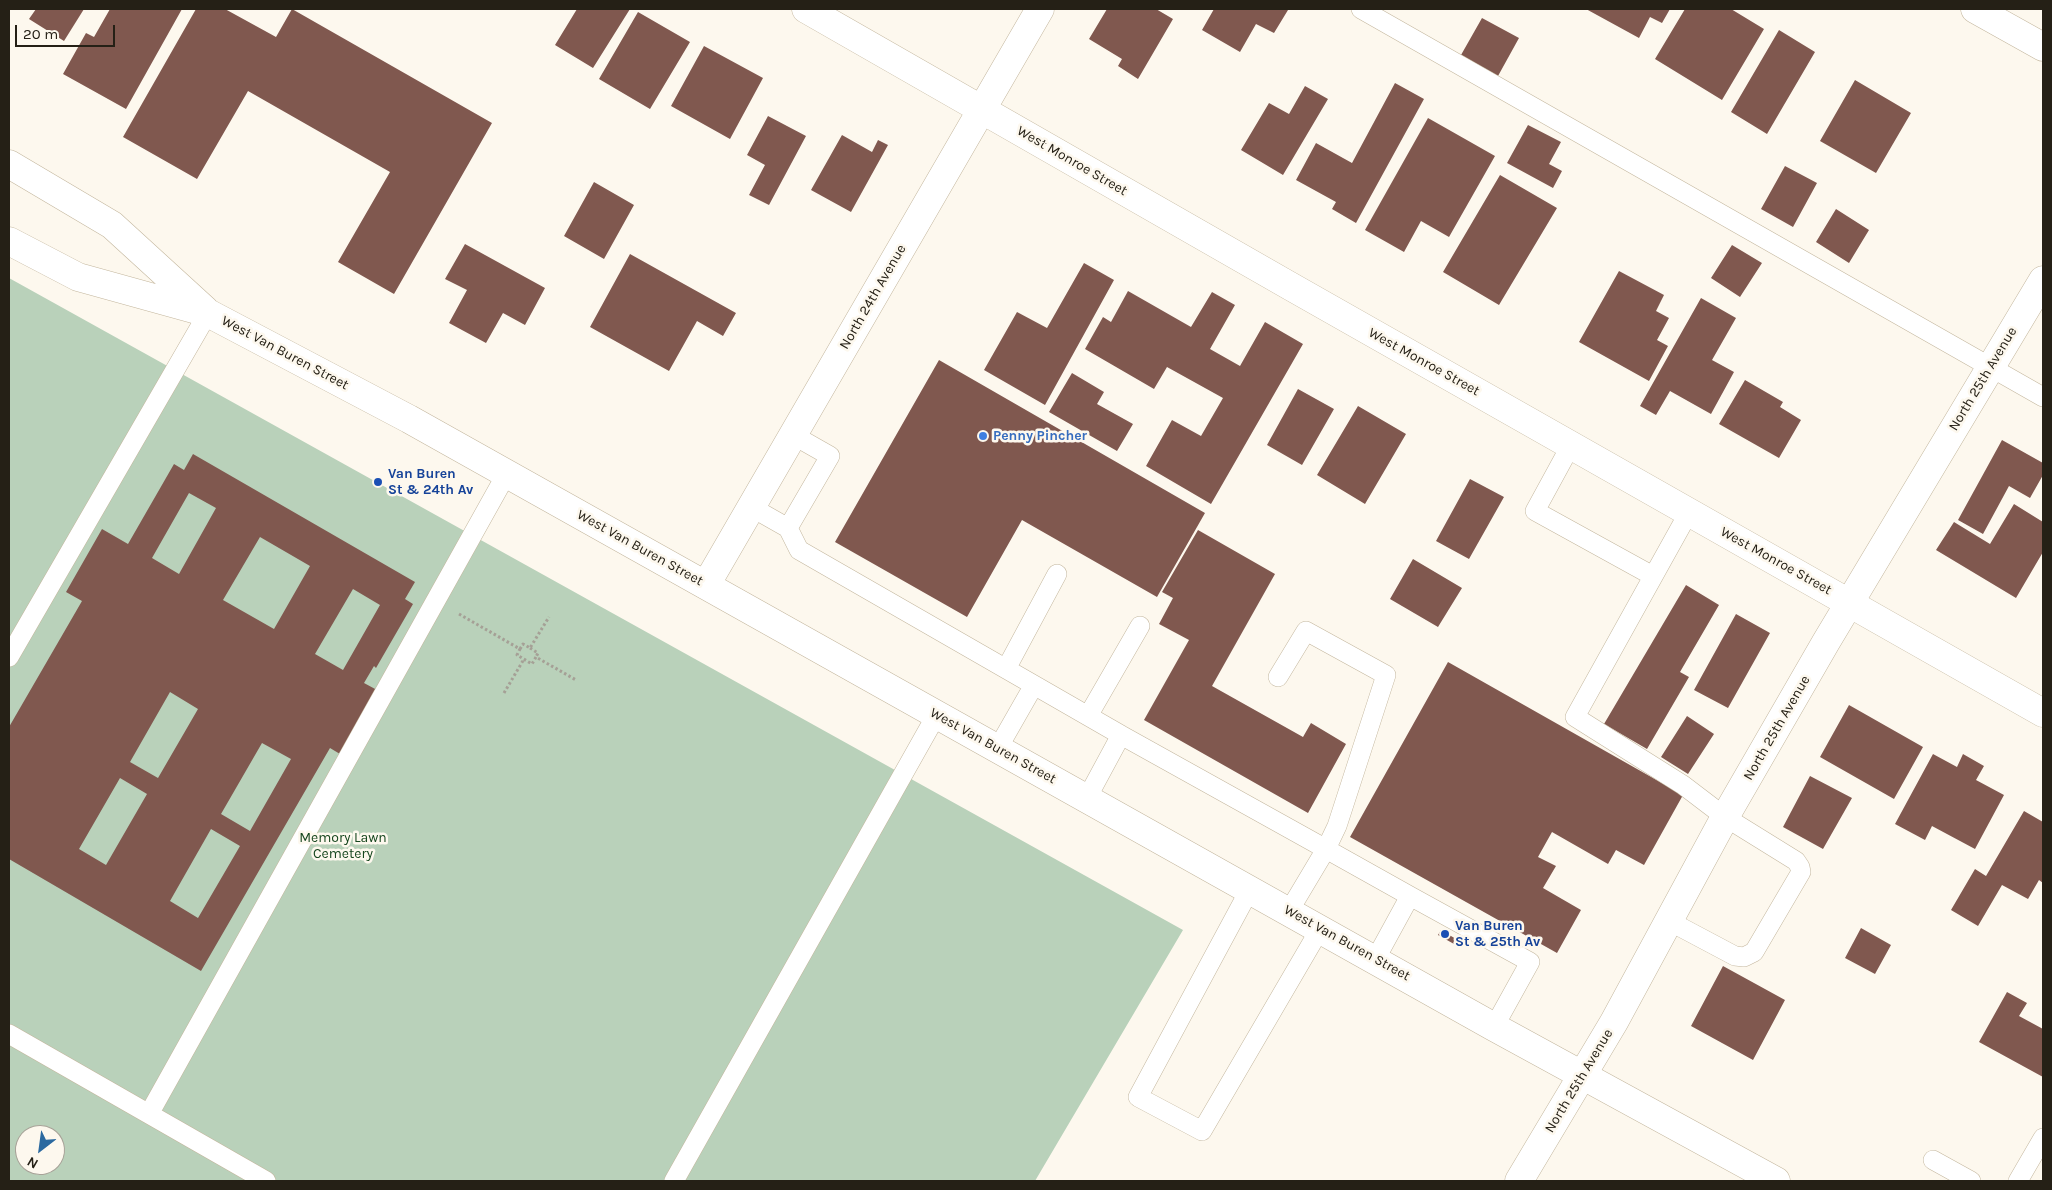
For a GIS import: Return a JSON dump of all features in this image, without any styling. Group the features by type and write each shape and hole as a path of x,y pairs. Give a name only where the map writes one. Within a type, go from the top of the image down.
{"street":[{"name":"West Monroe Street","path":"806,9 2043,713"},
{"name":"North 24th Avenue","path":"706,585 1040,9"},
{"path":"1975,9 2043,48"},
{"name":"West Van Buren Street","path":"9,164 112,225 208,313"},
{"name":"West Van Buren Street","path":"9,241 78,277 208,313 409,418 1582,1076 1776,1181"},
{"name":"North 25th Avenue","path":"1519,1181 1582,1076 1725,818 1850,603 2043,280"}],"lane":[{"path":"1361,9 2043,398"},
{"path":"9,658 208,313"},
{"path":"788,528 830,456 793,435"},
{"path":"1571,445 1535,511 1654,576"},
{"path":"149,1114 507,473"},
{"path":"751,507 788,528 799,550 1121,735 1530,962 1494,1026"},
{"path":"1669,921 1736,956 1744,957 1754,952 1801,872 1800,866 1796,861 1725,818 1683,785 1575,718 1689,512"},
{"path":"1006,669 1058,574"},
{"path":"1088,716 1140,626"},
{"path":"1278,677 1306,632 1386,674 1337,826 1326,849 1289,911"},
{"path":"998,748 1034,685"},
{"path":"674,1181 937,714"},
{"path":"1087,798 1121,735"},
{"path":"1250,889 1138,1097 1202,1131 1320,929"},
{"path":"1375,960 1410,896"},
{"path":"9,1034 266,1181"},
{"path":"2018,1181 2043,1138"},
{"path":"1933,1160 1971,1181"}],"path":[{"path":"437,601 520,649"},
{"path":"530,648 548,617"},
{"path":"523,644 538,653 532,664 517,655 520,649 523,644"},
{"path":"536,657 576,680"},
{"path":"504,694 524,659"}],"green space":[{"name":"Memory Lawn Cemetery","path":"9,278 1183,930 1035,1181 9,1181"}],"building":[{"path":"36,9 84,9 64,41 29,19"},
{"path":"110,9 182,9 126,109 63,74 86,33 94,37"},
{"path":"196,9 225,9 276,37 292,9 492,123 394,294 338,262 390,172 248,91 197,179 123,137"},
{"path":"577,9 630,9 593,68 555,45"},
{"path":"1107,9 1156,9 1173,19 1138,79 1118,66 1122,59 1089,39"},
{"path":"1214,9 1288,10 1274,33 1256,24 1240,52 1202,30"},
{"path":"1586,9 1670,9 1662,23 1650,17 1639,38"},
{"path":"1685,9 1731,9 1764,29 1722,100 1655,59"},
{"path":"638,12 690,42 650,109 599,79"},
{"path":"1482,18 1519,38 1498,76 1461,55"},
{"path":"1779,30 1815,52 1767,134 1731,112"},
{"path":"704,46 763,78 730,139 671,106"},
{"path":"1855,80 1911,113 1876,173 1820,141"},
{"path":"1395,83 1424,99 1356,223 1332,209 1336,202 1296,180 1316,143 1352,163"},
{"path":"1305,86 1328,99 1283,175 1241,150 1269,103 1289,114"},
{"path":"768,116 806,136 769,205 749,195 765,165 747,155"},
{"path":"1428,118 1495,156 1449,237 1421,221 1404,252 1365,230"},
{"path":"1528,125 1561,142 1549,164 1562,171 1553,188 1507,163"},
{"path":"842,135 872,152 878,140 888,145 851,212 811,190"},
{"path":"1785,166 1817,183 1793,227 1761,209"},
{"path":"1500,175 1557,208 1499,305 1443,272"},
{"path":"594,182 634,205 604,259 564,236"},
{"path":"1836,209 1869,230 1849,263 1816,242"},
{"path":"465,244 545,288 525,325 503,313 486,343 449,323 467,290 445,279"},
{"path":"1732,245 1762,263 1740,297 1711,278"},
{"path":"630,254 736,313 723,336 697,321 669,371 590,327"},
{"path":"1084,263 1114,280 1045,405 984,370 1017,312 1047,328"},
{"path":"1619,271 1664,295 1656,311 1669,318 1657,340 1668,346 1649,381 1579,342"},
{"path":"1128,291 1191,327 1212,292 1235,305 1210,349 1240,366 1265,322 1303,344 1211,504 1146,466 1172,420 1201,436 1223,398 1167,367 1154,389 1085,349 1103,317 1111,322"},
{"path":"1701,298 1736,318 1712,360 1734,372 1711,414 1670,391 1656,415 1640,406"},
{"name":"Penny Pincher","path":"939,360 1205,513 1157,597 1022,520 967,617 835,542"},
{"path":"1072,373 1104,392 1097,404 1133,424 1117,451 1049,412"},
{"path":"1745,380 1783,402 1780,407 1801,420 1779,458 1719,424"},
{"path":"1298,389 1334,409 1302,465 1267,445"},
{"path":"1358,406 1406,434 1365,504 1317,475"},
{"path":"2002,440 2043,463 2043,475 2030,498 2009,486 1983,534 1958,520"},
{"path":"193,454 415,582 405,599 413,604 376,668 374,666 364,683 377,690 340,754 330,748 201,971 9,859 9,727 82,601 66,592 102,529 128,544 174,464 184,470","holes":["189,493 216,508 179,574 152,558","260,537 310,566 274,629 223,600","353,589 380,605 343,670 315,654","170,692 198,709 158,778 130,762","262,743 291,759 250,831 221,814","120,778 147,794 106,865 79,849","211,829 240,846 198,918 170,901"]},
{"path":"1470,479 1504,497 1469,559 1436,541"},
{"path":"2014,504 2043,522 2043,552 2016,598 1936,550 1954,522 1990,544"},
{"path":"1198,530 1275,574 1212,686 1303,737 1311,723 1346,744 1308,813 1144,720 1189,640 1159,624 1173,598 1162,592"},
{"path":"1413,559 1462,588 1438,627 1390,599"},
{"path":"1686,585 1719,605 1680,672 1689,677 1647,749 1604,724"},
{"path":"1736,614 1770,633 1728,708 1694,690"},
{"path":"1448,662 1683,795 1644,865 1616,850 1608,864 1552,832 1538,857 1556,866 1543,888 1581,910 1557,953 1350,837"},
{"path":"1849,705 1923,747 1894,799 1820,757"},
{"path":"1687,716 1714,734 1688,774 1661,757"},
{"path":"1933,754 1957,767 1963,754 1984,766 1976,780 2004,795 1975,849 1932,826 1925,840 1895,824"},
{"path":"1810,776 1852,798 1823,849 1783,827"},
{"path":"2024,811 2043,822 2043,883 2039,880 2028,899 2002,885 1978,926 1951,910 1975,869 1986,876"},
{"path":"1861,928 1891,945 1875,974 1845,958"},
{"path":"1441,930 1456,939 1454,944 1438,935"},
{"path":"1723,966 1785,1000 1753,1060 1691,1026"},
{"path":"2007,992 2027,1003 2019,1016 2043,1029 2043,1077 1979,1042"}],"place":[{"name":"Penny Pincher","path":"983,436"},
{"name":"Van Buren St & 24th Av","path":"378,482"},
{"name":"Van Buren St & 25th Av","path":"1445,934"}]}
